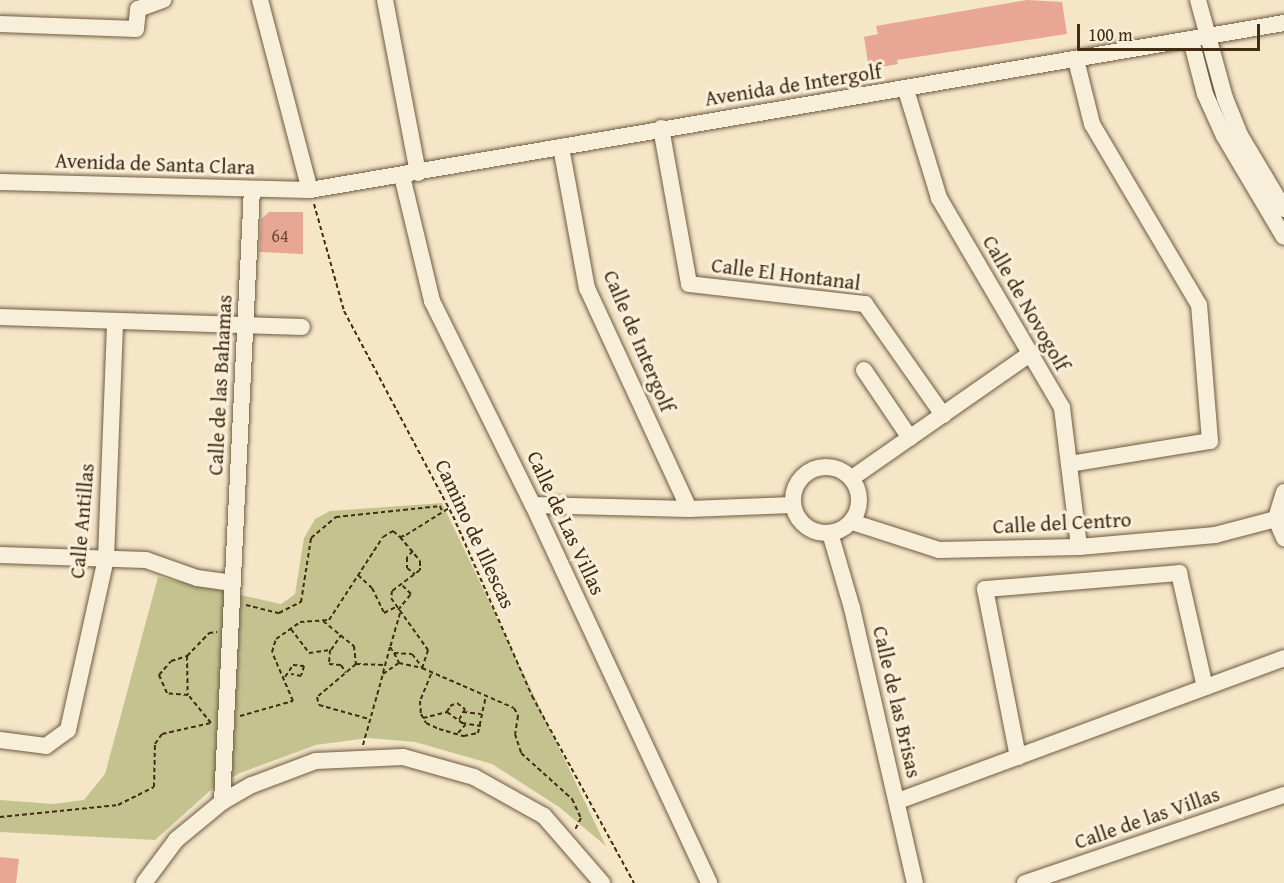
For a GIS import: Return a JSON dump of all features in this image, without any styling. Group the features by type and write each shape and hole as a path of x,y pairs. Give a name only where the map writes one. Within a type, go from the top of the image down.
{"street":[{"path":"0,24 136,29 138,4 163,0"},
{"path":"260,0 310,190"},
{"name":"Calle de Las Villas","path":"385,0 410,174 432,301 533,504 709,883"},
{"path":"1197,0 1198,39 1205,94 1224,136 1284,237"},
{"name":"Avenida de Intergolf","path":"310,190 662,128 906,90 1284,23"},
{"path":"1198,39 1240,135 1284,209"},
{"path":"1069,464 1210,441 1199,305 1092,124 1076,60"},
{"name":"Calle de Novogolf","path":"906,90 939,198 1062,408 1079,547"},
{"name":"Calle El Hontanal","path":"662,128 689,284 865,304 943,415"},
{"name":"Calle de Intergolf","path":"561,147 587,288 689,509"},
{"name":"Avenida de Santa Clara","path":"0,182 310,190"},
{"name":"Calle de las Bahamas","path":"222,802 219,721 232,602 252,189"},
{"path":"0,317 302,327"},
{"name":"Calle Antillas","path":"0,740 46,746 68,730 106,559 115,321"},
{"path":"852,478 1030,354"},
{"path":"864,370 910,438"},
{"path":"818,467 841,469 852,478 860,500 852,522 830,533 808,528 793,505 797,482 818,467"},
{"path":"1284,492 1276,519 1284,538"},
{"path":"533,504 689,509 793,505"},
{"name":"Calle del Centro","path":"852,522 939,550 1079,547 1215,535 1276,519"},
{"name":"Calle de las Brisas","path":"830,533 898,801 915,883"},
{"path":"0,555 146,560 197,578 233,583"},
{"path":"1018,757 986,589 1179,573 1205,687"},
{"path":"898,801 1284,658"},
{"path":"144,883 176,840 222,802 252,785 316,761 404,757 474,777 544,816 602,883"},
{"name":"Calle de las Villas","path":"1025,883 1284,795"}],"path":[{"name":"Camino de Illescas","path":"310,190 344,311 449,508 532,696 634,883"},
{"path":"232,602 279,613 293,609 301,602 311,537 336,517 440,506 442,512 449,508"},
{"path":"400,537 449,508"},
{"path":"0,817 85,811 129,800 154,787 156,744 162,734 293,701 272,645 300,622 329,620 383,537 393,531 420,561 416,574 392,591 399,612 428,650 422,668"},
{"path":"413,551 406,557 406,568 416,574"},
{"path":"357,575 372,588 384,613 396,607"},
{"path":"360,759 399,612 411,594 401,584"},
{"path":"322,620 354,646 357,664"},
{"path":"291,628 309,653 330,650"},
{"path":"218,632 209,633 187,656 171,661 159,675 167,693 188,695 219,721"},
{"path":"341,635 330,650 329,664 341,665 346,673"},
{"path":"390,647 399,663"},
{"path":"394,653 412,654 422,668"},
{"path":"187,656 188,695"},
{"path":"383,674 399,663 422,668 514,708 518,716 515,734 521,753 572,799 581,818 569,843"},
{"path":"369,719 319,705 317,697 357,664 385,665"},
{"path":"285,677 291,674 301,676 304,666 293,665 291,674"},
{"path":"432,674 420,701 426,723 458,733 478,733 486,696"},
{"path":"447,712 450,706 457,703 465,709 459,720"},
{"path":"423,718 447,712 466,723 481,726"},
{"path":"463,712 482,714"},
{"path":"458,733 466,723"}],"shaded area":[{"path":"442,503 606,846 559,807 492,764 415,742 368,738 316,745 240,773 212,789 155,840 0,832 0,800 52,804 84,800 105,774 158,577 281,604 295,594 304,538 315,519 330,511"}],"building":[{"path":"1027,0 1062,2 1067,34 897,60 898,64 869,69 864,37 878,34 876,26"},
{"path":"269,212 303,212 303,254 259,252 261,219"},
{"path":"0,857 19,859 16,883 0,883"}]}
